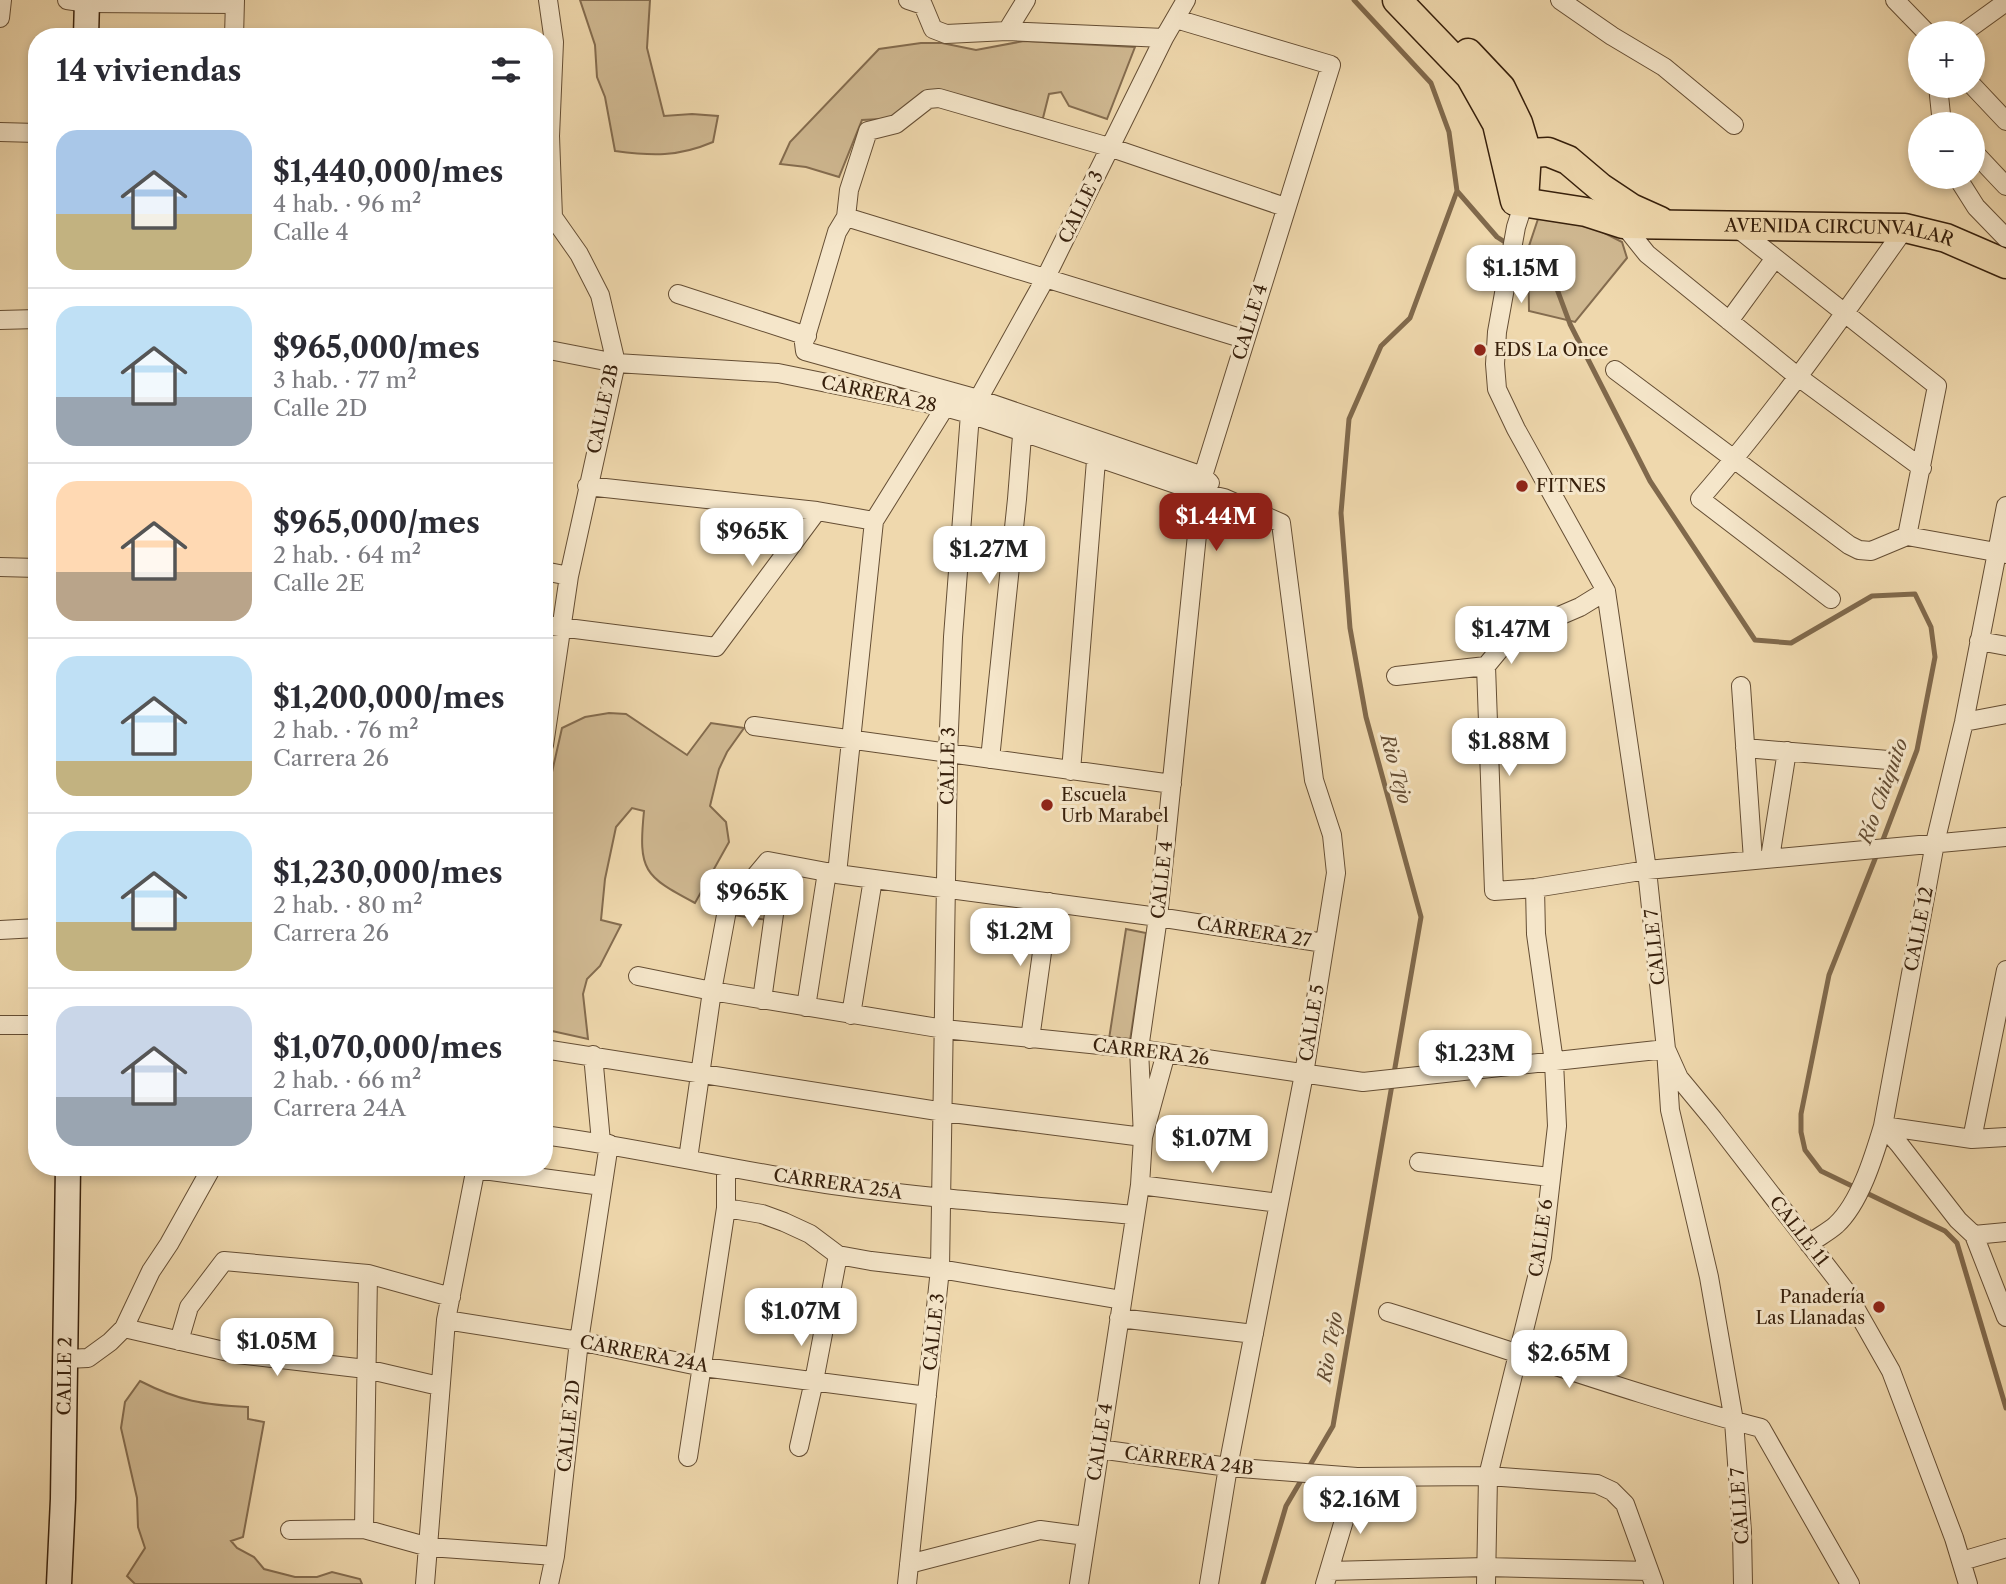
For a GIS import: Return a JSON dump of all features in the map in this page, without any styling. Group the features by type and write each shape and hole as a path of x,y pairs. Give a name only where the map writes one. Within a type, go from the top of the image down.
{"main road":[{"path":"1397,0 1470,76 1516,154"},
{"path":"1418,0 1568,160"},
{"path":"1501,88 1518,123 1518,210"},
{"name":"AVENIDA CIRCUNVALAR","path":"1516,154 1548,152 1568,160 1601,188 1631,208 1666,223"},
{"name":"AVENIDA CIRCUNVALAR","path":"1518,210 1586,212 1623,224 1905,228 1946,238 2006,264"}],"street":[{"path":"0,18 2,0"},
{"name":"CALLE 2B","path":"548,0 552,28"},
{"path":"908,0 923,5 930,25 939,33 1007,31 1164,38"},
{"path":"1007,31 1026,0"},
{"name":"CALLE 3","path":"907,1584 940,1269 948,752 953,637 974,407 1045,279 1164,38 1186,0"},
{"path":"1560,0 1612,36 1664,67 1734,125"},
{"path":"1895,0 1915,21"},
{"path":"84,28 80,1 235,2 234,28"},
{"path":"1980,21 2006,2"},
{"name":"CALLE 4","path":"1079,1584 1140,1185 1143,1138 1139,1049 1158,917 1203,485 1244,339 1331,65 1176,19"},
{"path":"806,342 836,232 846,217 849,190 867,131 896,124 928,99 939,98 1109,147 1285,207"},
{"path":"1984,98 2006,121"},
{"path":"0,132 28,133"},
{"path":"1985,164 2006,186"},
{"path":"1965,189 1976,207 2006,238"},
{"name":"CALLE 7","path":"1518,210 1497,332 1497,388 1516,429 1606,592 1647,870 1670,1110 1709,1277 1734,1421 1743,1584"},
{"path":"846,217 1244,339"},
{"name":"CALLE 2B","path":"553,223 579,254 600,295 616,363 569,576 553,627"},
{"path":"1623,224 1647,254 1729,321 1797,376 1922,468"},
{"path":"1734,224 1937,386 1906,537"},
{"path":"1831,599 1700,499 1735,459 1905,228"},
{"path":"1729,321 1775,258"},
{"name":"CARRERA 28","path":"678,294 806,342 805,351 1203,485"},
{"path":"0,320 28,319"},
{"name":"CARRERA 28","path":"553,351 616,363 778,373 945,407 974,407"},
{"path":"1615,370 1859,550 1871,551 1906,537 2001,553"},
{"path":"806,1007 832,873 850,740 874,521 945,407"},
{"path":"990,759 1023,424"},
{"path":"1071,771 1097,449"},
{"name":"CALLE 5","path":"1203,485 1224,498 1281,523 1314,780 1332,835 1336,873 1304,1074 1228,1467 1209,1584"},
{"path":"587,486 817,510 874,521"},
{"name":"CALLE 12","path":"1809,1244 1837,1224 1847,1211 1870,1168 1883,1126 1936,843 1964,722 1979,641 2001,553 2006,506"},
{"path":"553,627 716,647 817,510"},
{"path":"0,567 28,568"},
{"path":"553,573 569,576"},
{"path":"1606,592 1580,607 1510,637 1486,666 1494,891 1535,888 1647,870 2006,837"},
{"path":"1979,641 2006,646"},
{"path":"1395,676 1486,666"},
{"path":"1741,686 1745,748 1762,859"},
{"path":"1964,722 2006,714"},
{"path":"754,726 1172,784"},
{"path":"1745,748 1888,760"},
{"path":"1762,859 1787,751"},
{"path":"688,1159 712,991 727,910 774,863"},
{"path":"762,1000 774,863"},
{"name":"CARRERA 27","path":"774,863 1324,943"},
{"path":"851,1015 873,879"},
{"name":"CALLE 6","path":"1486,1575 1488,1476 1542,1257 1557,1126 1555,1062 1536,934 1535,888"},
{"path":"1030,1039 1049,902"},
{"path":"0,930 28,928"},
{"path":"1972,1139 2006,970"},
{"name":"CARRERA 26","path":"638,976 944,1030 1139,1049 1363,1082 1666,1049"},
{"path":"0,1025 28,1025"},
{"name":"CALLE 11","path":"1666,1049 1679,1079 1846,1290 1891,1371 1968,1584"},
{"path":"553,1050 944,1112 1143,1138 1166,1053"},
{"name":"CALLE 2D","path":"549,1584 555,1556 579,1342 602,1186 605,1143 593,1055"},
{"path":"1883,1126 1972,1139 2006,1137"},
{"path":"1883,1126 1958,1220 1974,1235 2006,1317"},
{"name":"CARRERA 25A","path":"553,1136 605,1143 726,1168 942,1198 1135,1215"},
{"path":"1419,1162 1550,1177"},
{"path":"688,1457 704,1367 726,1208 726,1168"},
{"name":"CALLE 2","path":"59,1584 68,1176"},
{"path":"66,1359 88,1358 124,1328 151,1271 207,1176"},
{"path":"425,1584 446,1320 474,1176"},
{"path":"532,1176 602,1186"},
{"path":"1140,1185 1279,1203"},
{"path":"726,1208 762,1214 784,1222 810,1234 838,1255 940,1269 1120,1309 1254,1334"},
{"path":"1974,1235 2006,1232"},
{"path":"799,1447 838,1255"},
{"path":"178,1342 189,1307 224,1261 368,1274 451,1297"},
{"path":"364,1529 368,1274"},
{"path":"1388,1312 1657,1399 1761,1428 1850,1584"},
{"name":"CARRERA 24A","path":"446,1320 579,1342 704,1367 927,1396"},
{"path":"124,1328 237,1354 366,1368 439,1386"},
{"name":"CARRERA 24B","path":"1099,1449 1228,1467 1298,1473 1357,1477 1488,1476 1597,1484 1612,1491 1625,1504 1651,1577"},
{"path":"1357,1477 1327,1577 1651,1577"},
{"path":"290,1530 364,1529 429,1547 555,1556"},
{"path":"909,1564 1040,1530 1086,1536"},
{"path":"1962,1562 2006,1548"}],"shaded area":[{"path":"580,0 650,0 647,48 664,116 718,116 713,142 665,154 615,151 605,97 597,77 595,45"},
{"path":"1024,41 1135,47 1107,119 1069,106 1061,92 1049,94 1042,122 932,91 900,118 862,120 839,177 806,167 780,164 790,142 879,49 942,43 976,50"},
{"path":"1539,216 1583,222 1622,242 1627,258 1575,322 1529,311 1528,249"},
{"path":"609,713 626,714 687,755 711,723 744,728 719,769 710,806 726,822 729,842 695,903 665,886 648,869 642,847 644,811 632,808 616,827 605,879 601,920 621,925 600,966 587,979 583,994 588,1039 553,1031 553,768 562,728 585,717"},
{"path":"763,874 774,876 767,920 733,915"},
{"path":"1126,929 1146,933 1130,1041 1109,1039"},
{"path":"140,1381 192,1401 248,1407 248,1419 264,1422 243,1537 231,1541 237,1548 254,1557 264,1569 295,1577 317,1577 332,1572 360,1579 362,1584 135,1584 127,1576 145,1548 138,1527 137,1498 121,1428 125,1402"}],"waterway":[{"name":"Rio Tejo","path":"1263,1584 1286,1506 1333,1426 1421,917 1366,717 1350,628 1341,513 1349,419 1381,346 1410,318 1457,191 1449,132 1431,83 1354,0"},
{"name":"Río Chiquito","path":"1457,191 1497,237 1508,244"},
{"name":"Río Chiquito","path":"1516,249 1551,273 1570,324 1650,481 1755,640 1791,643 1872,596 1915,594 1931,627 1935,657 1917,750 1881,845"},
{"name":"Río Chiquito","path":"1877,854 1829,975 1801,1114 1805,1150 1821,1171 1945,1231 1957,1243 2006,1408"}],"place":[{"name":"EDS La Once","path":"1480,350"},
{"name":"FITNES","path":"1522,486"},
{"name":"Escuela Urb Marabel","path":"1047,805"},
{"name":"Panadería Las Llanadas","path":"1879,1307"}]}
